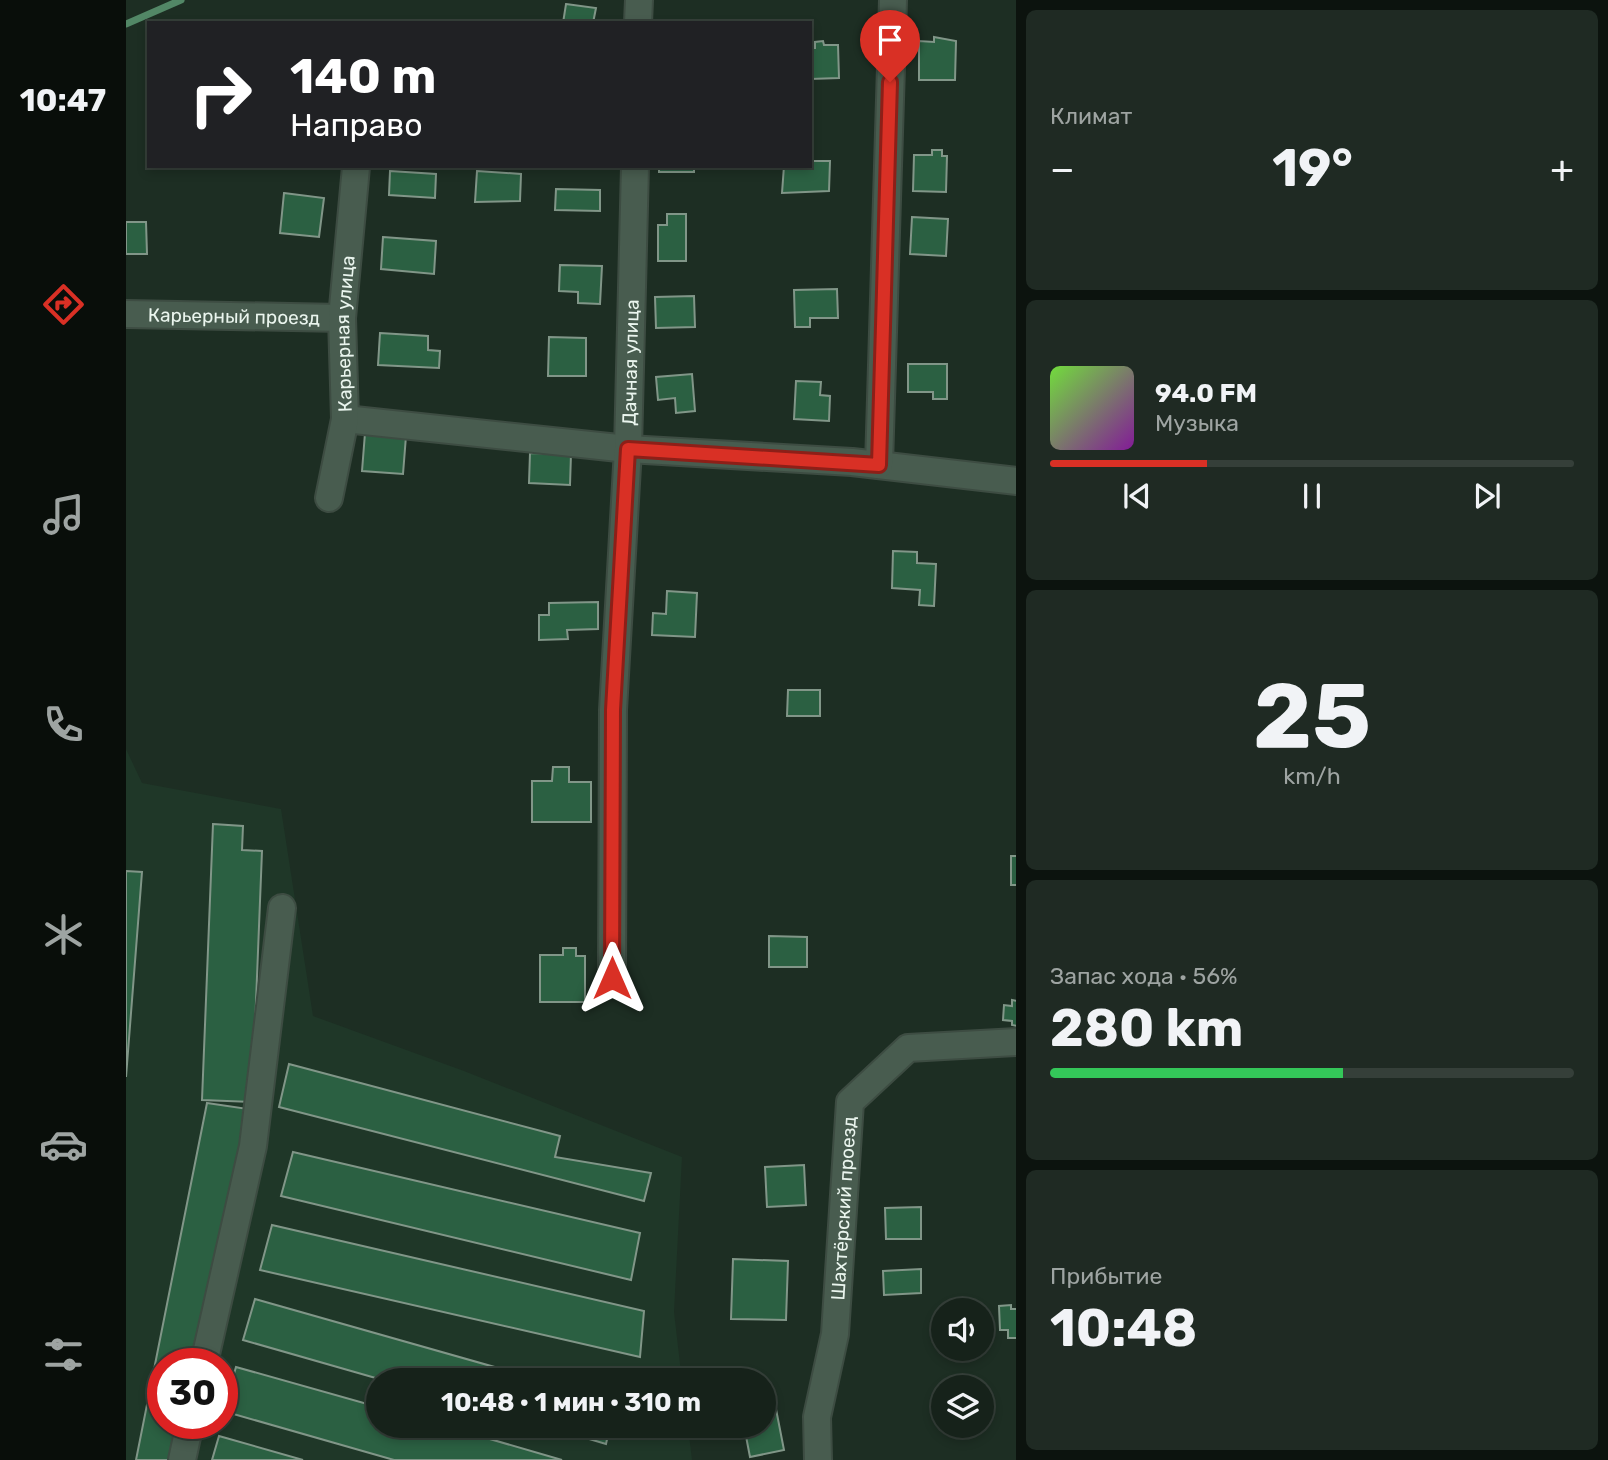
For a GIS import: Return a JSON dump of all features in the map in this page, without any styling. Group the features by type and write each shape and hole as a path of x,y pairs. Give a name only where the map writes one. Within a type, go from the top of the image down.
{"street":[{"path":"638,21 639,0"},
{"path":"879,465 892,0"},
{"name":"Карьерная улица","path":"329,498 345,419 342,318 356,168"},
{"name":"Дачная улица","path":"612,978 613,710 628,449 635,168"},
{"name":"Карьерный проезд","path":"126,314 342,318"},
{"path":"345,419 628,449 879,465 1016,481"},
{"path":"207,1348 253,1146 282,908"},
{"name":"Шахтёрский проезд","path":"818,1460 817,1417 835,1334 849,1102 908,1048 1016,1042"},
{"path":"182,1460 187,1439"}],"shaded area":[{"path":"126,749 142,783 281,809 313,1016 464,1071 682,1157 674,1312 680,1368 366,1368 366,1438 689,1438 692,1460 126,1460"}],"building":[{"path":"566,4 596,8 593,21 563,21"},
{"path":"934,37 956,41 955,80 919,80 919,41 934,42"},
{"path":"815,42 838,45 839,78 812,79 812,48 815,48"},
{"path":"932,150 942,150 942,156 947,156 946,192 913,191 914,155 932,155"},
{"path":"812,161 830,161 829,191 782,193 784,168 812,168"},
{"path":"659,168 694,168 694,172 659,172"},
{"path":"390,171 436,174 435,198 389,195"},
{"path":"477,171 521,174 520,201 475,202"},
{"path":"556,189 600,190 600,211 555,210"},
{"path":"284,193 324,198 319,237 280,233"},
{"path":"667,214 686,214 686,261 658,261 658,225 667,225"},
{"path":"912,217 948,219 946,256 910,254"},
{"path":"126,222 146,222 147,254 126,254"},
{"path":"383,237 436,241 434,274 381,269"},
{"path":"560,265 602,266 600,304 578,303 578,292 559,291"},
{"path":"837,289 838,318 810,318 810,327 795,327 794,290"},
{"path":"694,296 695,327 656,328 655,297"},
{"path":"380,333 428,336 428,350 440,351 439,368 378,365"},
{"path":"549,337 586,338 586,376 548,376"},
{"path":"908,364 947,364 947,399 933,399 933,392 908,392"},
{"path":"692,374 695,411 676,413 675,398 658,400 656,377"},
{"path":"796,381 821,382 820,395 830,396 829,421 794,419"},
{"path":"365,433 406,436 403,474 362,471"},
{"path":"530,453 571,454 570,485 529,483"},
{"path":"893,551 917,552 917,563 936,564 934,606 919,605 920,590 892,588"},
{"path":"667,591 697,593 695,637 652,635 653,613 666,614"},
{"path":"598,602 598,629 567,630 568,639 539,640 539,615 549,615 549,603"},
{"path":"788,690 820,690 820,716 787,716"},
{"path":"553,767 569,767 569,782 591,782 591,822 532,822 532,781 552,781"},
{"path":"213,824 243,826 242,850 262,851 252,1102 202,1100"},
{"path":"1011,856 1016,856 1016,885 1011,885"},
{"path":"126,871 142,872 126,1077"},
{"path":"769,936 807,937 807,967 769,967"},
{"path":"563,948 576,948 576,956 585,956 585,1002 540,1002 540,955 563,955"},
{"path":"1012,1000 1016,1001 1016,1026 1012,1025 1012,1021 1003,1020 1004,1005 1012,1006"},
{"path":"289,1064 560,1136 555,1157 651,1173 644,1201 279,1107"},
{"path":"207,1103 255,1110 206,1348 158,1348"},
{"path":"293,1152 640,1233 631,1280 281,1196"},
{"path":"804,1165 806,1205 767,1207 765,1167"},
{"path":"921,1207 921,1239 886,1239 885,1208"},
{"path":"272,1225 644,1311 640,1357 260,1270"},
{"path":"733,1259 788,1261 786,1320 731,1319"},
{"path":"921,1269 921,1293 884,1295 883,1271"},
{"path":"255,1299 498,1368 366,1368 366,1375 243,1340"},
{"path":"1011,1305 1011,1309 1016,1309 1016,1338 1008,1338 1008,1330 1000,1330 999,1306"},
{"path":"238,1368 366,1404 366,1438 486,1438 562,1460 394,1460 238,1415"},
{"path":"147,1405 147,1439 188,1439 183,1460 136,1460"},
{"path":"776,1409 784,1450 750,1457 746,1438 776,1438"},
{"path":"586,1438 607,1438 606,1444"},
{"path":"218,1439 230,1439 303,1460 212,1460"}],"waterway":[{"path":"126,24 181,0"}],"route":[{"path":"612,978 613,710 628,449 879,465 890,82"}]}
